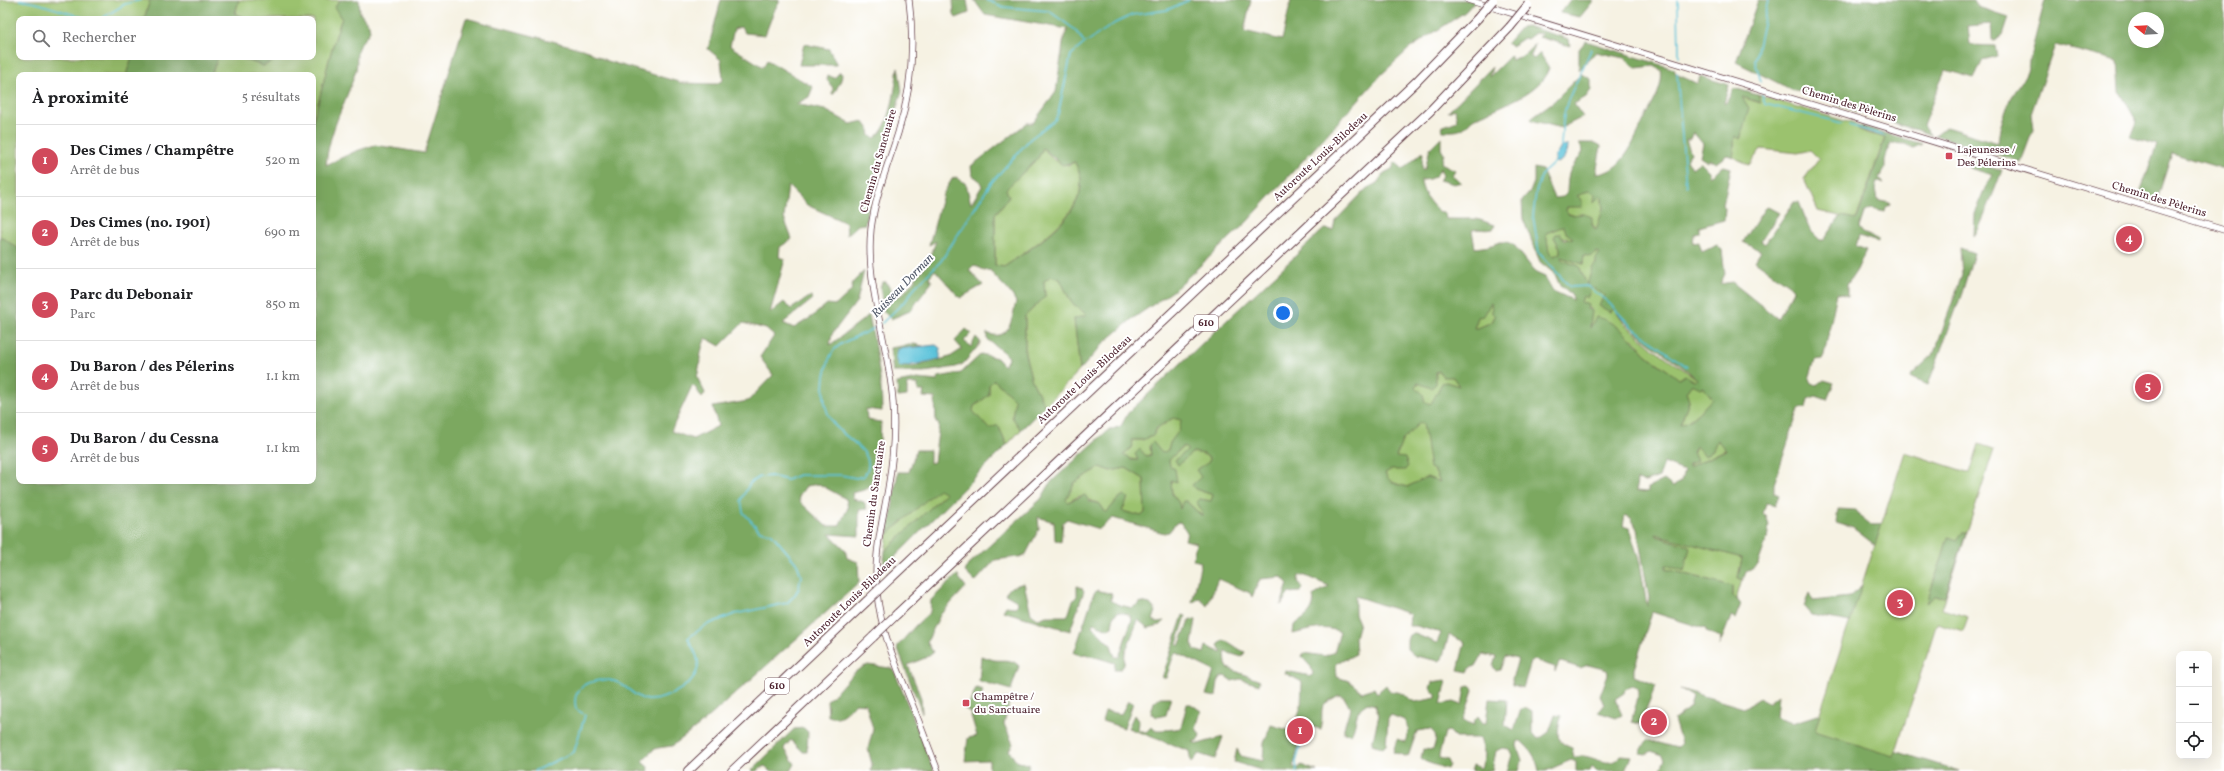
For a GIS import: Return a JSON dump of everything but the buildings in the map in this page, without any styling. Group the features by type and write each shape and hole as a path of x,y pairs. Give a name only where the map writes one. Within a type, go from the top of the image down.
{"highway":[{"name":"Autoroute Louis-Bilodeau","path":"688,771 1416,82 1477,19 1493,0"},
{"name":"610","path":"732,771 1430,111 1510,27 1530,3"}],"street":[{"name":"Chemin du Sanctuaire","path":"909,0 913,45 910,82 902,118 876,201 871,229 872,266 878,312 891,385 893,431 890,479 877,560 878,604 889,645 938,771"},
{"name":"Chemin des Pèlerins","path":"1468,0 2224,230"}],"green space":[{"path":"0,0 150,0 145,16 16,16 16,60 131,60 127,72 16,72 16,248 0,236"},
{"path":"150,0 239,0 235,14 241,16 145,16"},
{"path":"239,0 340,0 336,7 342,18 337,30 316,109 316,72 212,72 217,60 246,60 263,66 276,60 316,60 316,16 241,16 235,14"},
{"path":"340,0 359,0 360,13 369,25 370,31 358,49 356,70 334,128 326,165 356,151 375,145 424,153 466,18 586,50 607,61 682,83 716,84 723,80 721,60 708,49 721,0 780,0 765,35 745,33 741,27 734,29 730,46 763,67 767,60 813,87 809,97 796,104 825,110 851,124 863,121 869,129 870,136 875,138 881,132 889,116 898,67 902,91 873,185 865,224 858,225 847,235 846,223 807,205 788,186 784,218 792,239 780,247 779,257 785,259 770,313 784,302 791,309 811,296 813,299 783,323 794,328 813,316 827,304 836,305 851,291 853,282 864,271 857,301 832,334 830,345 869,315 876,351 882,411 866,409 867,420 881,422 878,463 874,479 869,486 863,490 852,493 853,499 864,502 867,509 859,510 859,536 829,534 845,549 847,558 858,562 859,583 700,725 672,746 653,750 642,762 648,767 649,771 0,771 0,236 16,247 16,484 316,484 316,109 342,18 335,7","holes":["743,323 766,329 774,336 760,357 773,375 748,401 713,407 718,426 693,439 671,431 692,386 695,387 702,398 705,393 697,377 702,347 706,338 720,346","819,484 846,499 848,508 839,526 826,526 800,502 799,496 806,486"]},
{"path":"953,0 967,0 969,13 956,18 954,15"},
{"path":"974,0 1251,0 1244,31 1282,40 1291,0 1476,0 1465,12 1409,49 1382,74 1246,223 1173,291 1132,319 1105,342 1080,370 1074,319 1087,315 1071,302 1060,279 1051,276 1044,281 1045,297 1025,316 1025,354 1032,381 1045,406 1021,430 1012,417 1015,400 994,380 989,385 989,395 974,406 973,411 989,429 998,425 1007,445 883,569 885,551 946,493 939,489 888,534 898,472 909,472 916,450 930,450 930,463 934,462 939,424 936,423 935,398 923,397 924,391 918,391 918,384 907,384 907,396 898,397 897,383 917,379 938,381 938,377 961,373 981,354 997,358 1004,366 1009,357 987,339 987,333 1001,335 1005,332 1009,327 1016,302 1011,293 990,270 984,271 974,265 969,270 983,285 960,298 935,270 929,277 932,282 910,311 891,319 884,312 880,287 883,282 886,282 894,296 897,297 903,294 928,263 936,241 929,245 943,194 952,179 956,177 966,184 971,204 982,186 979,180 972,175 971,166 1027,123 1033,123 1056,92 1064,37 1068,29 985,15","holes":["1043,148 1062,165 1075,162 1080,176 1080,194 1074,207 1065,219 1041,241 1004,267 995,265 995,214 1009,197 1006,189 1038,158"]},
{"path":"1570,0 1594,0 1580,17 1560,13"},
{"path":"1758,0 1974,0 1978,7 2009,17 2003,35 1995,40 1992,40 1991,24 1968,26 1970,45 1995,46 1997,56 1983,60 1974,78 1945,70 1923,126 1932,135 1843,107 1809,93 1794,91 1736,62"},
{"path":"2045,0 2224,0 2224,169 2172,153 2156,203 2138,198 2157,145 2131,137 2137,122 2120,92 2118,61 2055,45 2031,114 2033,130 2021,162 1935,135 1946,127 1998,143 2006,110 2029,66"},
{"path":"1527,26 1569,39 1570,46 1539,37 1542,34 1535,33 1527,39 1524,38 1512,46 1507,43 1521,27"},
{"path":"1586,41 1674,69 1676,74 1698,84 1700,76 1729,85 1724,103 1726,103 1734,88 1758,95 1761,103 1742,97 1749,108 1740,139 1735,136 1733,157 1727,155 1716,163 1709,159 1706,161 1700,157 1703,144 1693,132 1690,139 1686,139 1691,153 1687,159 1692,168 1700,162 1709,171 1709,176 1724,166 1731,168 1723,205 1725,208 1724,220 1699,227 1699,233 1694,234 1693,243 1699,242 1702,252 1717,245 1722,250 1725,274 1720,284 1732,282 1778,319 1794,289 1755,261 1761,251 1743,242 1766,206 1779,213 1761,241 1765,244 1794,202 1799,202 1810,230 1820,240 1824,240 1841,216 1857,219 1885,138 1858,129 1858,125 1922,144 1913,148 1905,144 1890,143 1885,160 1885,167 1879,178 1884,184 1877,181 1875,190 1877,200 1890,203 1890,205 1886,207 1885,212 1871,209 1864,213 1859,228 1863,233 1877,239 1877,242 1859,236 1856,246 1866,250 1857,270 1847,285 1847,296 1837,293 1824,355 1822,359 1815,360 1809,379 1811,383 1817,385 1824,380 1834,383 1827,400 1816,396 1808,399 1806,408 1799,409 1774,484 1774,493 1779,495 1775,506 1766,503 1763,514 1766,515 1769,526 1767,539 1758,564 1746,572 1743,580 1738,578 1742,558 1655,534 1656,536 1689,546 1690,548 1684,571 1666,565 1666,569 1732,586 1732,596 1741,604 1735,619 1731,617 1719,646 1721,637 1706,632 1706,629 1652,612 1634,669 1634,676 1656,685 1640,724 1632,722 1638,696 1637,688 1633,686 1625,689 1624,693 1615,699 1622,715 1616,718 1598,712 1604,704 1600,696 1608,674 1607,670 1588,665 1580,668 1561,662 1559,663 1555,672 1555,667 1533,660 1531,662 1523,688 1513,685 1512,679 1518,659 1505,656 1500,670 1496,671 1493,666 1496,657 1483,654 1476,666 1470,668 1468,672 1458,670 1465,642 1449,635 1442,659 1439,661 1415,656 1407,649 1407,640 1409,635 1415,634 1437,643 1441,633 1416,626 1409,626 1410,614 1355,596 1355,614 1359,623 1355,637 1356,654 1336,664 1337,677 1349,681 1362,692 1374,688 1377,693 1386,685 1390,692 1402,693 1415,702 1436,698 1436,695 1430,688 1432,682 1445,680 1447,681 1441,704 1454,702 1462,705 1465,688 1468,686 1472,687 1473,690 1463,721 1474,725 1474,721 1478,716 1483,723 1486,723 1489,699 1507,700 1505,725 1514,730 1521,709 1527,708 1532,711 1532,734 1539,739 1549,732 1555,715 1561,716 1558,736 1562,742 1572,748 1574,757 1583,756 1603,762 1612,762 1621,755 1631,756 1625,771 1596,771 1592,767 1590,771 1576,771 1576,762 1571,760 1546,771 1539,771 1535,758 1521,741 1518,741 1517,746 1522,760 1519,771 1507,771 1512,755 1509,749 1502,748 1496,751 1492,771 1471,771 1473,765 1481,768 1485,755 1480,738 1456,738 1449,731 1445,732 1439,755 1439,758 1447,760 1449,765 1447,769 1426,762 1421,758 1423,749 1433,750 1436,739 1435,734 1430,729 1417,731 1408,757 1393,752 1397,739 1405,742 1409,730 1404,720 1391,715 1388,719 1386,745 1383,748 1372,744 1379,715 1375,705 1368,703 1363,706 1358,713 1351,734 1344,733 1350,708 1344,697 1339,695 1327,702 1322,708 1321,729 1296,723 1301,706 1302,682 1285,673 1286,671 1311,676 1313,674 1311,667 1302,657 1303,653 1325,656 1334,652 1340,632 1323,629 1293,634 1294,625 1309,614 1313,606 1313,596 1329,586 1303,575 1299,576 1298,581 1303,589 1300,592 1289,593 1281,605 1288,584 1282,577 1260,579 1252,597 1250,593 1218,579 1207,606 1200,598 1192,603 1201,562 1194,560 1193,558 1196,543 1185,540 1187,532 1180,522 1176,523 1169,532 1164,533 1113,518 1099,529 1067,519 1063,522 1061,542 1055,540 1054,522 1038,517 1039,529 1025,556 995,560 975,582 965,572 968,565 1041,499 1051,482 1107,431 1121,426 1128,413 1324,229 1333,230 1335,221 1366,189 1377,183 1384,173 1392,169 1395,162 1403,169 1423,152 1422,169 1425,169 1430,148 1441,137 1441,149 1444,154 1441,163 1455,170 1452,175 1461,182 1454,184 1439,180 1443,176 1440,168 1437,174 1433,177 1421,180 1423,190 1433,205 1445,214 1446,219 1477,219 1495,225 1493,229 1472,230 1475,248 1489,246 1500,242 1507,242 1514,245 1536,273 1545,277 1553,291 1573,300 1572,295 1559,284 1555,274 1540,262 1523,219 1522,201 1530,192 1534,182 1534,168 1542,170 1554,198 1563,197 1567,193 1570,170 1583,152 1579,143 1596,143 1601,146 1596,174 1613,168 1626,155 1631,147 1656,97 1661,83 1661,70 1654,66 1636,68 1624,58 1596,52 1579,70 1579,49","holes":["1588,191 1595,194 1594,203 1600,196 1602,198 1603,209 1596,230 1592,225 1592,217 1584,214 1569,215 1566,210 1567,207 1582,207 1582,200 1577,196","1564,226 1566,233 1573,238 1564,240 1561,234 1556,234 1554,237 1560,248 1560,253 1554,256 1549,252 1546,233","1597,252 1600,253 1596,258 1596,264 1592,268 1587,285 1579,266 1562,260 1561,257 1583,264 1584,255 1590,257","1592,287 1604,295 1599,306 1610,312 1614,309 1623,320 1643,338 1697,379 1695,381 1685,375 1679,379 1650,357 1610,322 1596,317 1590,328 1592,311 1587,309 1588,305 1581,302 1583,296 1587,298","1491,302 1492,313 1495,316 1492,322 1478,328 1474,328 1478,317 1484,316","1439,371 1443,377 1453,377 1459,386 1446,382 1442,383 1431,404 1425,402 1423,394 1415,386 1418,383 1431,388 1436,384 1436,372","1692,384 1700,388 1703,387 1713,399 1693,417 1680,424 1689,401 1686,392","1173,418 1181,420 1179,430 1169,445 1168,450 1162,453 1153,442 1150,445 1151,455 1146,456 1140,449 1135,454 1138,460 1131,460 1128,456 1123,455 1133,446 1131,440 1142,440 1153,436 1157,428","1419,423 1423,423 1430,468 1434,470 1440,482 1427,477 1407,487 1391,481 1385,473 1391,470 1405,470 1408,466 1405,458 1396,457 1402,441","1717,440 1726,450 1689,467 1689,464 1697,461 1693,452 1696,446 1705,456 1713,450","1183,446 1188,450 1175,460 1178,465 1193,452 1204,454 1209,458 1209,462 1196,470 1201,477 1192,485 1195,489 1213,495 1211,501 1200,499 1197,502 1203,515 1201,515 1186,501 1183,501 1180,509 1179,503 1172,494 1171,480 1177,482 1175,469 1170,466 1169,460","1664,463 1684,471 1681,481 1673,487 1664,480 1648,488 1648,492 1636,491 1637,480 1645,482 1659,477","1101,467 1110,471 1126,468 1144,479 1145,513 1141,516 1122,511 1128,498 1124,495 1119,498 1106,513 1100,504 1089,501 1085,495 1068,502 1066,500 1075,482","1625,515 1631,518 1637,529 1649,598 1647,606 1640,563 1629,528 1623,526"]},
{"path":"804,44 829,49 837,65 799,65"},
{"path":"1535,44 1530,56 1534,59 1540,53 1549,68 1537,86 1516,99 1473,119 1460,130 1443,131 1441,127 1457,121 1455,109 1448,112 1492,67 1489,77 1511,55 1511,60 1523,56"},
{"path":"131,60 217,60 212,72 127,72"},
{"path":"246,60 276,60 263,66"},
{"path":"840,72 842,74 841,80 834,94 832,94 833,88 827,80 828,75 834,78"},
{"path":"1581,74 1591,79 1591,90 1586,97 1574,104 1583,117 1561,128 1531,120 1532,117 1553,102"},
{"path":"1758,95 1858,125 1858,129 1869,134 1885,137 1856,220 1818,211 1804,179 1819,159 1810,150 1798,153 1761,149 1749,165 1733,157 1735,136 1741,138 1742,97 1760,103"},
{"path":"1043,148 1054,160 1068,165 1075,162 1081,178 1080,193 1074,206 1065,219 1053,230 1004,267 995,265 995,214 1009,197 1005,189 1038,158"},
{"path":"1974,161 2002,170 1984,217 1974,237 1975,214 1985,188 1993,175 1969,168 1967,164"},
{"path":"1588,191 1595,194 1597,200 1600,196 1602,198 1603,209 1597,230 1584,214 1569,215 1566,210 1576,196"},
{"path":"1564,226 1574,239 1554,237 1560,248 1560,253 1554,256 1549,252 1546,233"},
{"path":"1960,248 1974,253 1962,293 1928,385 1909,377 1933,355 1937,345 1962,275"},
{"path":"1601,252 1591,273 1587,286 1579,266 1561,260 1561,257 1583,264 1583,255"},
{"path":"1051,276 1060,279 1071,302 1087,315 1074,319 1080,370 1045,406 1032,381 1025,354 1025,316 1045,297 1044,281"},
{"path":"1592,287 1605,295 1602,300 1614,308 1625,324 1653,348 1697,379 1695,381 1679,379 1646,354 1634,340 1590,329 1589,324 1592,311 1581,302 1583,296 1587,297"},
{"path":"1491,301 1495,316 1492,322 1478,328 1474,328 1478,317"},
{"path":"966,329 971,333 964,341 971,347 976,337 980,341 980,344 963,364 956,367 925,372 893,372 890,348 914,344 923,346 898,349 899,366 912,367 950,357 962,349 955,341"},
{"path":"1439,371 1453,377 1460,387 1446,382 1431,404 1424,402 1415,386"},
{"path":"994,379 1015,400 1012,417 1021,430 1007,445 998,425 989,430 973,411 974,406 989,395 989,385"},
{"path":"1692,384 1703,386 1714,399 1689,420 1680,424 1689,401 1686,392"},
{"path":"1173,418 1182,420 1181,426 1169,445 1168,450 1162,454 1150,445 1151,454 1140,459 1134,460 1122,455 1133,446 1131,440 1142,440"},
{"path":"1419,423 1423,423 1434,470 1440,482 1424,480 1406,487 1391,482 1388,480 1385,473 1392,466 1403,439"},
{"path":"1717,440 1727,449 1689,467 1696,446"},
{"path":"1979,444 1994,449 1942,609 1968,617 1963,631 1937,623 1894,757 1814,731 1905,452 1970,473"},
{"path":"1184,446 1189,450 1175,460 1192,453 1200,453 1209,458 1209,462 1195,489 1213,495 1211,501 1200,499 1204,515 1201,515 1186,501 1180,510 1179,503 1172,494 1169,460"},
{"path":"1101,467 1110,471 1126,468 1144,479 1145,513 1141,516 1122,511 1128,498 1119,498 1106,513 1100,504 1079,496 1068,502 1065,500 1075,482"},
{"path":"939,488 946,493 885,551 888,534"},
{"path":"1838,509 1856,510 1866,523 1872,525 1882,524 1875,545 1853,528 1836,523"},
{"path":"1655,533 1742,558 1738,577 1742,580 1736,600 1732,596 1732,586 1666,569 1666,565 1689,546 1656,536"},
{"path":"1961,533 1966,533 1945,597 1935,596 1926,603 1948,537 1956,540"},
{"path":"957,575 966,587 940,615 927,642 933,652 925,658 908,665 921,698 922,713 897,647 915,626 930,612 931,600"},
{"path":"1024,583 1031,614 1038,619 1046,616 1067,616 1077,596 1077,586 1082,588 1084,591 1070,631 1003,611 1006,606 1015,607 1018,604 1017,601 1005,594 1011,587"},
{"path":"1862,586 1850,622 1811,615 1804,607 1809,593 1813,601 1849,597"},
{"path":"1097,590 1112,594 1111,600 1117,604 1132,608 1141,602 1150,604 1156,611 1153,620 1157,622 1164,621 1161,625 1148,628 1138,620 1125,653 1124,665 1121,669 1114,669 1115,663 1085,654 1080,655 1074,653 1094,593","holes":["1118,612 1128,614 1132,619 1119,657 1115,657 1111,645 1092,626 1093,623 1108,629 1112,627 1114,615"]},
{"path":"1183,615 1186,616 1177,644 1179,646 1190,619 1196,620 1192,644 1195,650 1204,653 1206,646 1222,653 1218,645 1223,640 1229,642 1245,652 1242,657 1225,652 1226,664 1228,668 1260,681 1259,685 1240,679 1232,681 1225,676 1221,677 1218,682 1216,697 1206,695 1214,671 1177,653 1174,654 1166,678 1162,678"},
{"path":"981,656 994,660 1007,660 1016,663 1019,666 1011,690 979,681"},
{"path":"868,665 890,668 894,670 934,771 871,771 872,764 868,749 873,729 866,704 855,703 840,716 828,716 827,700 856,671"},
{"path":"976,688 983,690 980,700 997,706 1002,699 1010,699 1004,724 1013,744 1009,750 1015,760 1030,765 1027,769 1029,771 989,771 989,760 965,761 968,738 977,736 970,712 964,708 970,702"},
{"path":"1680,689 1744,708 1760,698 1768,703 1778,695 1776,718 1792,723 1820,714 1815,731 1893,756 1895,751 1959,771 1660,771 1665,759 1663,755 1651,751 1646,754 1640,753 1647,740 1677,748 1681,743 1674,720 1690,707 1693,697"},
{"path":"1160,697 1171,697 1166,715 1157,717 1151,713 1154,702"},
{"path":"1128,701 1133,703 1124,728 1102,721 1105,711 1121,714"},
{"path":"1187,704 1191,704 1201,711 1196,728 1200,735 1198,740 1193,742 1198,744 1223,737 1215,759 1199,754 1191,763 1189,751 1128,728 1134,715 1139,722 1138,730 1146,732 1151,727 1154,730 1181,728"},
{"path":"1271,725 1302,734 1293,767 1299,768 1301,765 1317,771 1264,771 1234,762 1237,749 1241,756 1263,761 1264,743"},
{"path":"804,728 808,732 807,752 803,752 791,740 784,748 795,764 791,771 770,771 765,766 756,771 751,771 794,729"}],"water":[{"path":"1561,146 1568,146 1568,149 1565,156 1558,163 1555,162 1555,156"},
{"path":"936,345 940,348 940,359 903,367 899,366 896,358 898,349"}],"waterway":[{"path":"20,0 40,4 78,16"},
{"path":"106,16 125,4 141,0"},
{"path":"986,0 1004,7 1049,11 1074,29 1085,43"},
{"name":"Ruisseau Dorman","path":"882,323 907,299 915,287 941,261 991,183 1030,139 1055,120 1058,114 1071,55 1085,43 1115,23 1132,15 1167,10 1189,0"},
{"path":"1678,0 1679,57"},
{"path":"1761,82 1755,61 1768,0"},
{"path":"1561,146 1562,124 1565,108 1591,49"},
{"path":"1677,73 1686,187"},
{"path":"1762,95 1765,104 1842,123"},
{"path":"1849,125 1885,136"},
{"path":"1556,161 1542,174 1536,192 1533,216 1539,253 1570,287 1587,286 1608,302 1631,326 1687,367"},
{"name":"Ruisseau Dorman","path":"534,771 574,752 585,715 576,709 575,699 576,694 584,685 603,680 611,680 624,686 641,698 648,700 655,700 672,694 687,684 697,670 697,656 688,638 706,625 735,614 787,603 794,596 799,588 801,575 797,564 771,533 760,531 743,512 741,500 750,483 760,477 771,476 787,480 799,475 841,475 856,478 864,476 868,467 868,460 859,446 833,423 827,412 824,400 824,382 829,361 836,348 846,341 879,325"},
{"path":"1297,771 1296,762 1302,741"}],"place":[{"name":"Lajeunesse / Des Pélerins","path":"1949,156"},
{"name":"Du Baron / des Pélerins","path":"2129,239"},
{"name":"Du Baron / du Cessna","path":"2148,387"},
{"name":"Parc du Debonair","path":"1900,603"},
{"name":"Champêtre / du Sanctuaire","path":"966,703"},
{"name":"Des Cimes (no. 1901)","path":"1654,722"},
{"name":"Des Cimes / Champêtre","path":"1300,731"}]}
